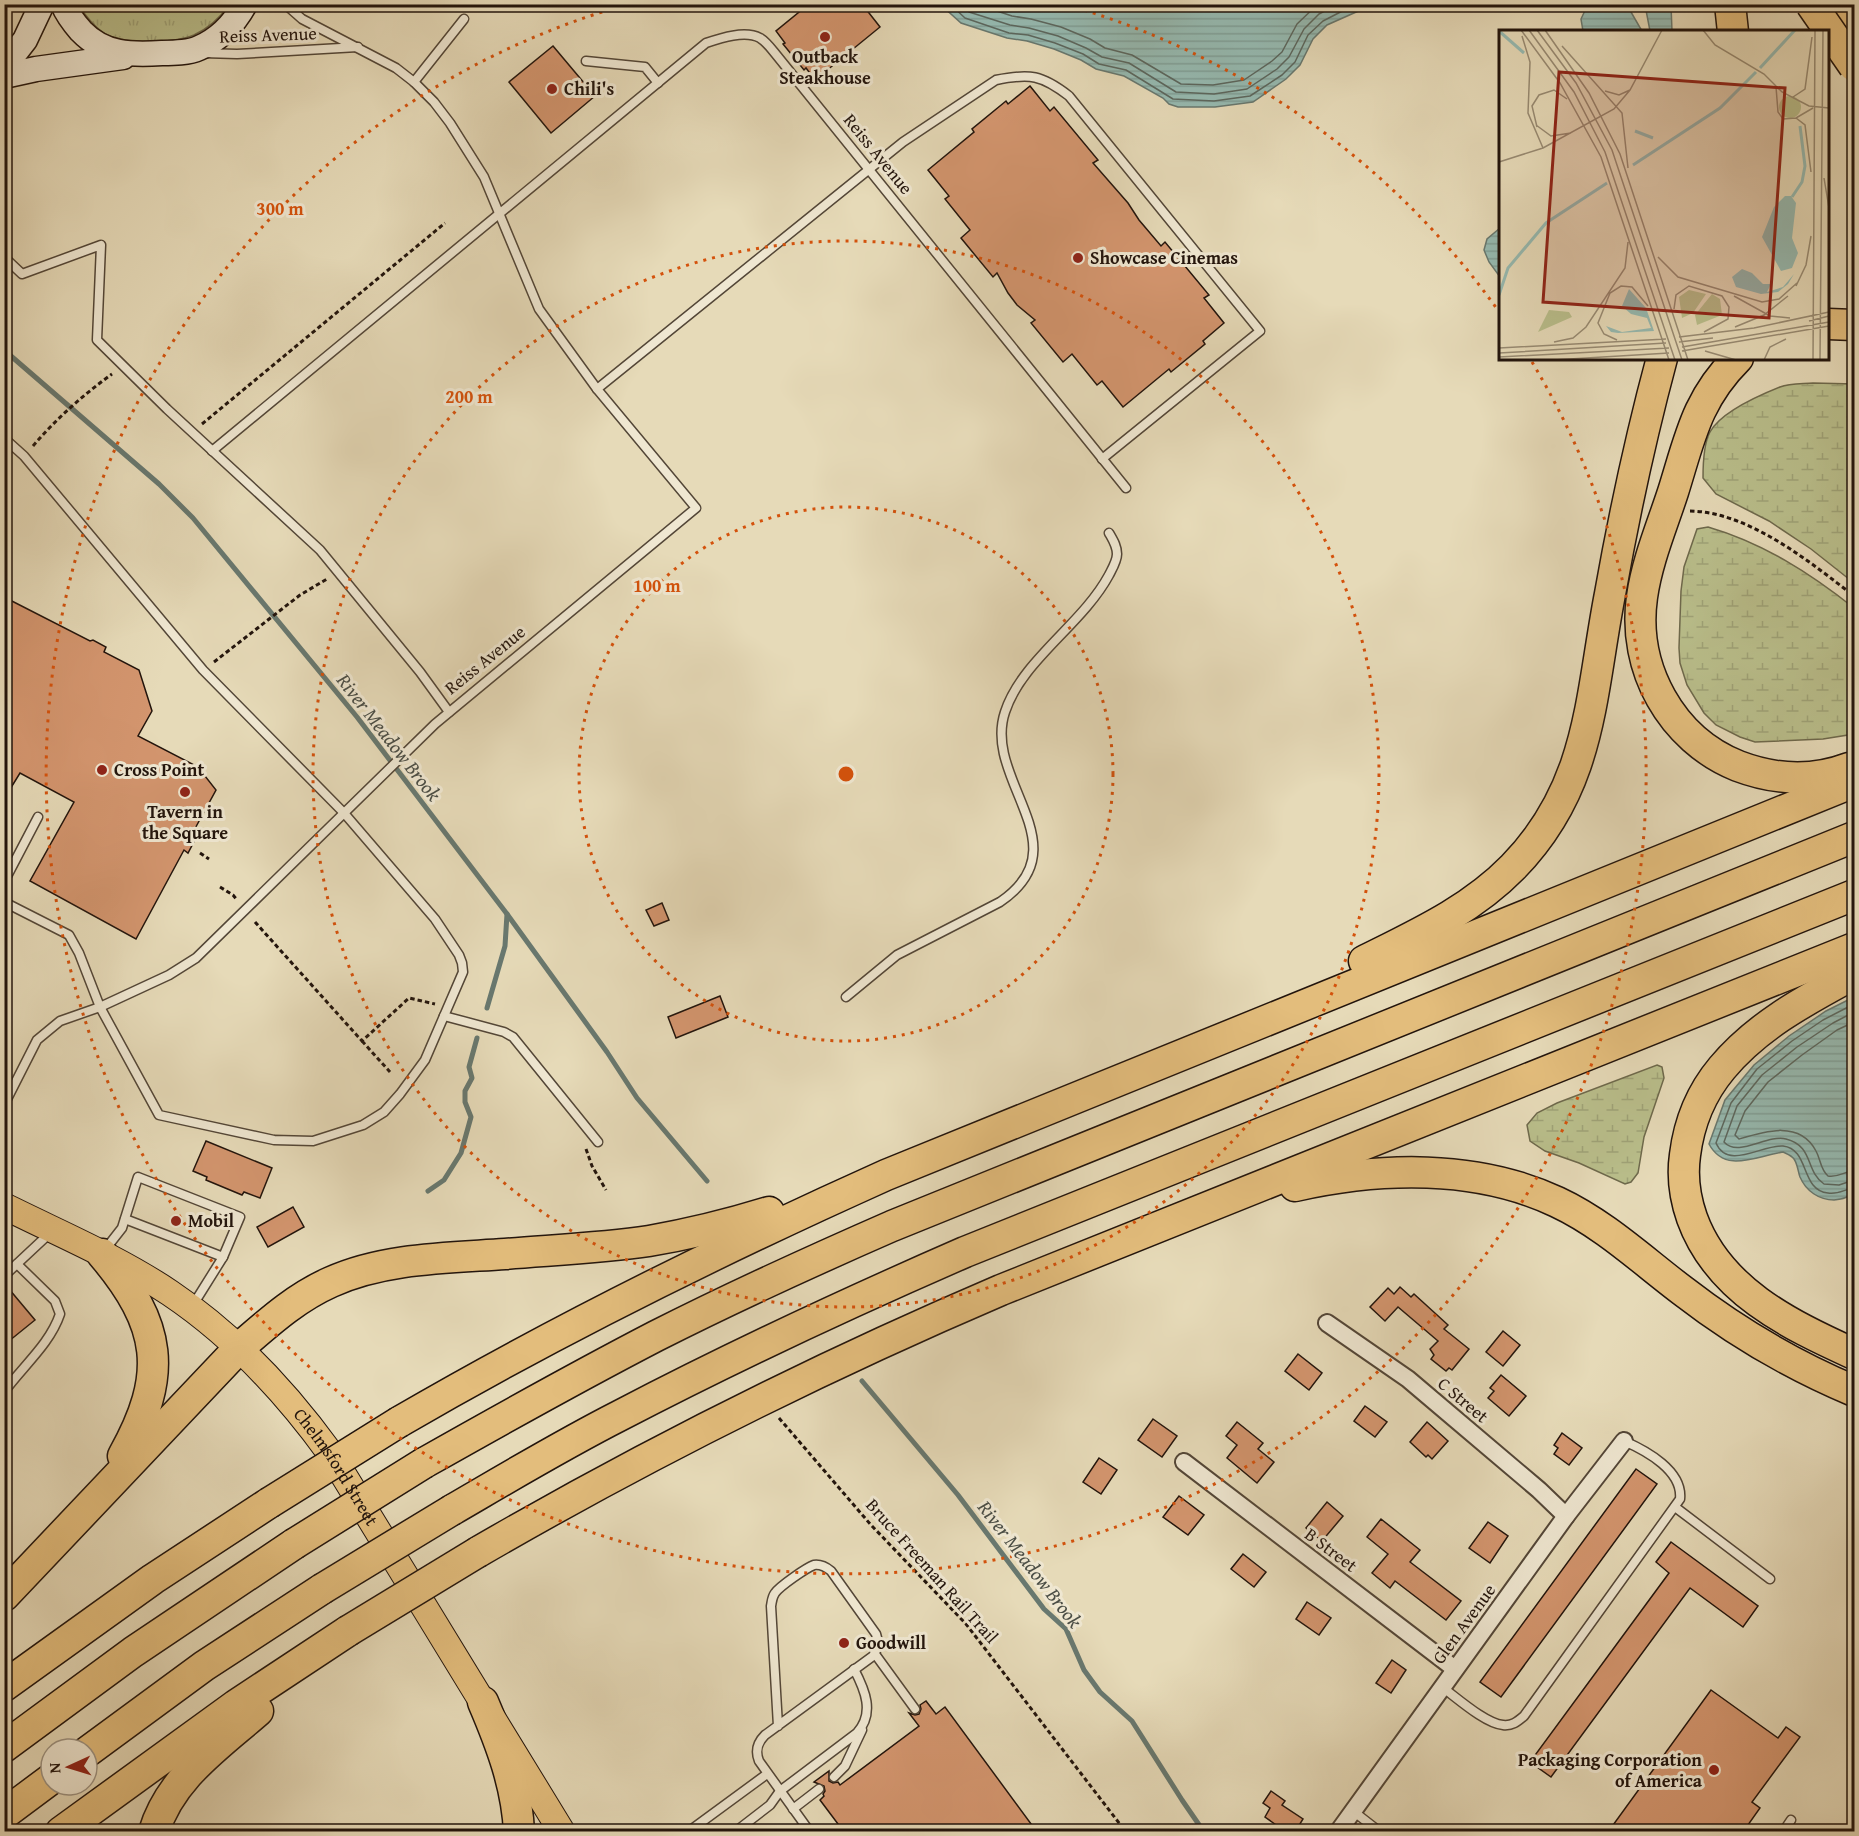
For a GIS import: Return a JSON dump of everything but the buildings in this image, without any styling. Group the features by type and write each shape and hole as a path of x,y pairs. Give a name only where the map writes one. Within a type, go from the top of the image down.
{"highway":[{"path":"1730,4 1734,30"},
{"path":"1811,4 1854,66"},
{"path":"1829,30 1840,4"},
{"path":"1829,324 1854,325"},
{"path":"1183,1054 1443,921 1483,894 1514,866 1528,849 1563,798 1585,739 1594,698 1607,606 1662,360"},
{"path":"1626,517 1660,411 1679,360"},
{"path":"1736,360 1718,380 1701,408 1646,577 1640,615 1648,668 1663,703 1674,718 1697,742 1727,761 1765,774 1806,778 1828,776 1854,766"},
{"path":"4,1686 153,1579 399,1422 511,1358 738,1243 886,1175 1854,782"},
{"path":"4,1747 124,1658 294,1544 424,1463 658,1335 892,1226 1854,837"},
{"path":"99,1743 204,1666 322,1589 452,1510 617,1417 730,1360 905,1278 976,1248 1854,895"},
{"path":"61,1832 228,1711 348,1631 478,1552 658,1451 825,1369 1000,1290 1854,948"},
{"path":"1854,974 1780,1016 1741,1048 1722,1068 1709,1085 1692,1122 1687,1142 1684,1179 1697,1230 1709,1252 1726,1274 1751,1297 1791,1324 1854,1354"},
{"path":"1182,1218 1298,1186 1369,1175 1425,1173 1508,1184 1538,1194 1580,1214 1731,1327 1794,1363 1854,1391"},
{"path":"4,1596 239,1348 274,1318 313,1290 372,1268 460,1257 617,1244 674,1236 746,1219 886,1175"},
{"path":"96,1497 135,1434 149,1397 153,1378 150,1340 139,1307 130,1289 102,1254"},
{"path":"154,1832 167,1801 193,1768 348,1631"},
{"path":"483,1702 506,1760 518,1812 519,1832"},
{"path":"4,1814 39,1788"}],"main road":[{"path":"4,68 25,40 42,4"},
{"path":"63,4 74,24 101,47 118,53 135,55"},
{"path":"4,76 36,69 135,55 197,49 213,41 227,30 245,4"},
{"name":"Chelmsford Street","path":"4,1206 102,1254 168,1292 239,1348 288,1399 330,1453 562,1832"}],"street":[{"name":"C Street","path":"1327,1323 1408,1379 1539,1490 1566,1516"},
{"name":"Glen Avenue","path":"1338,1832 1566,1516 1624,1441"},
{"name":"B Street","path":"1184,1462 1455,1669"}],"lane":[{"name":"Reiss Avenue","path":"4,257 22,274 101,244 97,340 212,451 320,550 420,672 448,712 696,508 597,389 539,309 484,177 434,102 396,68 302,19 285,4"},
{"path":"414,82 464,19"},
{"name":"Reiss Avenue","path":"212,451 706,43 748,34 760,38 774,52 1126,489"},
{"name":"Reiss Avenue","path":"178,52 237,54 359,47"},
{"path":"586,61 645,67 658,83"},
{"path":"868,170 903,142 996,80 1014,76 1034,76 1051,82 1069,96 1260,331 1102,459"},
{"name":"Reiss Avenue","path":"597,389 868,170"},
{"path":"4,438 24,456 203,670 344,813 435,919 459,955 463,972 424,1060 384,1112 352,1130 313,1141 274,1140 159,1115 99,1006 79,953 69,935 4,902"},
{"path":"846,997 878,968 897,955 999,902 1015,892 1024,881 1032,866 1033,838 1005,758 1002,737 1004,714 1011,695 1029,670 1080,617 1099,592 1117,556 1116,545 1109,533"},
{"path":"4,1105 38,1040 60,1021 169,975 196,958 448,712"},
{"path":"4,882 38,817"},
{"path":"446,1012 513,1037 598,1142"},
{"path":"102,1254 122,1228 138,1177 240,1217 223,1257 191,1308"},
{"path":"125,1219 223,1257"},
{"path":"4,1276 53,1231"},
{"path":"4,1392 50,1333 60,1314 54,1301 17,1264"},
{"path":"1442,1688 1484,1717 1500,1725 1510,1725 1524,1716 1680,1499 1681,1492 1670,1471 1637,1447 1624,1441"},
{"path":"1675,1507 1770,1579"},
{"path":"778,1725 772,1598 780,1587 812,1566 826,1567 876,1634 879,1646 875,1654 762,1738 756,1753 767,1774 810,1832"},
{"path":"875,1654 915,1709"},
{"path":"834,1777 845,1766 865,1724 867,1711 864,1688 854,1669"},
{"path":"735,1832 770,1804 780,1791 857,1733 865,1724"},
{"path":"688,1832 767,1774"},
{"path":"793,1809 819,1789"},
{"path":"1353,1811 1380,1832"},
{"path":"1783,1832 1791,1820"}],"path":[{"path":"201,425 445,223"},
{"path":"30,448 90,390 123,366"},
{"path":"1667,511 1697,511 1719,515 1754,529 1806,560 1854,596"},
{"path":"211,664 300,595 338,573"},
{"path":"200,853 208,859"},
{"path":"220,887 233,895"},
{"path":"255,922 390,1072"},
{"path":"362,1041 409,998 446,1012"},
{"path":"586,1127 585,1142 588,1155 606,1190"},
{"name":"Bruce Freeman Rail Trail","path":"779,1418 872,1525 966,1624 1126,1832"}],"green space":[{"path":"78,5 229,5 214,22 194,35 175,40 150,41 126,40 107,35"},
{"path":"1813,383 1854,384 1854,583 1811,549 1769,521 1716,494 1703,478 1706,442 1710,432 1723,418 1742,405 1780,387"},
{"path":"1708,527 1767,550 1803,571 1854,608 1854,734 1823,739 1755,742 1716,725 1704,713 1687,685 1680,663 1679,648 1684,567 1697,529"},
{"path":"1657,1065 1662,1067 1664,1078 1644,1137 1638,1173 1631,1182 1625,1184 1579,1163 1545,1151 1530,1141 1527,1125 1537,1113 1557,1103"}],"water":[{"path":"1588,4 1624,5 1641,30 1583,30 1581,19"},
{"path":"941,5 1372,5 1327,25 1313,39 1300,65 1286,79 1253,102 1215,107 1178,107 1169,104 1163,98 1124,76 1096,69 1054,49 1007,38 961,23"},
{"path":"1645,5 1671,5 1672,30 1650,30"},
{"path":"1499,229 1499,276 1484,250 1487,239"},
{"path":"1854,997 1854,1191 1845,1198 1834,1200 1814,1194 1800,1177 1794,1159 1783,1152 1742,1161 1732,1161 1716,1153 1709,1144 1725,1100 1754,1065 1789,1036 1826,1011"}],"waterway":[{"name":"River Meadow Brook","path":"4,350 159,484 193,518 357,717 507,914 607,1052 637,1098 707,1181"},
{"path":"487,1008 505,946 507,914"},
{"path":"428,1191 444,1180 461,1153 471,1117 465,1102 465,1091 472,1078 469,1067 477,1038"},
{"name":"River Meadow Brook","path":"862,1381 958,1495 1044,1609 1066,1629 1084,1670 1100,1692 1132,1721 1204,1832"}],"place":[{"name":"Outback Steakhouse","path":"825,37"},
{"name":"Chili's","path":"552,89"},
{"name":"Showcase Cinemas","path":"1078,258"},
{"name":"Cross Point","path":"102,770"},
{"name":"Tavern in the Square","path":"185,792"},
{"name":"Mobil","path":"176,1221"},
{"name":"Goodwill","path":"844,1643"},
{"name":"Packaging Corporation of America","path":"1714,1770"}]}
